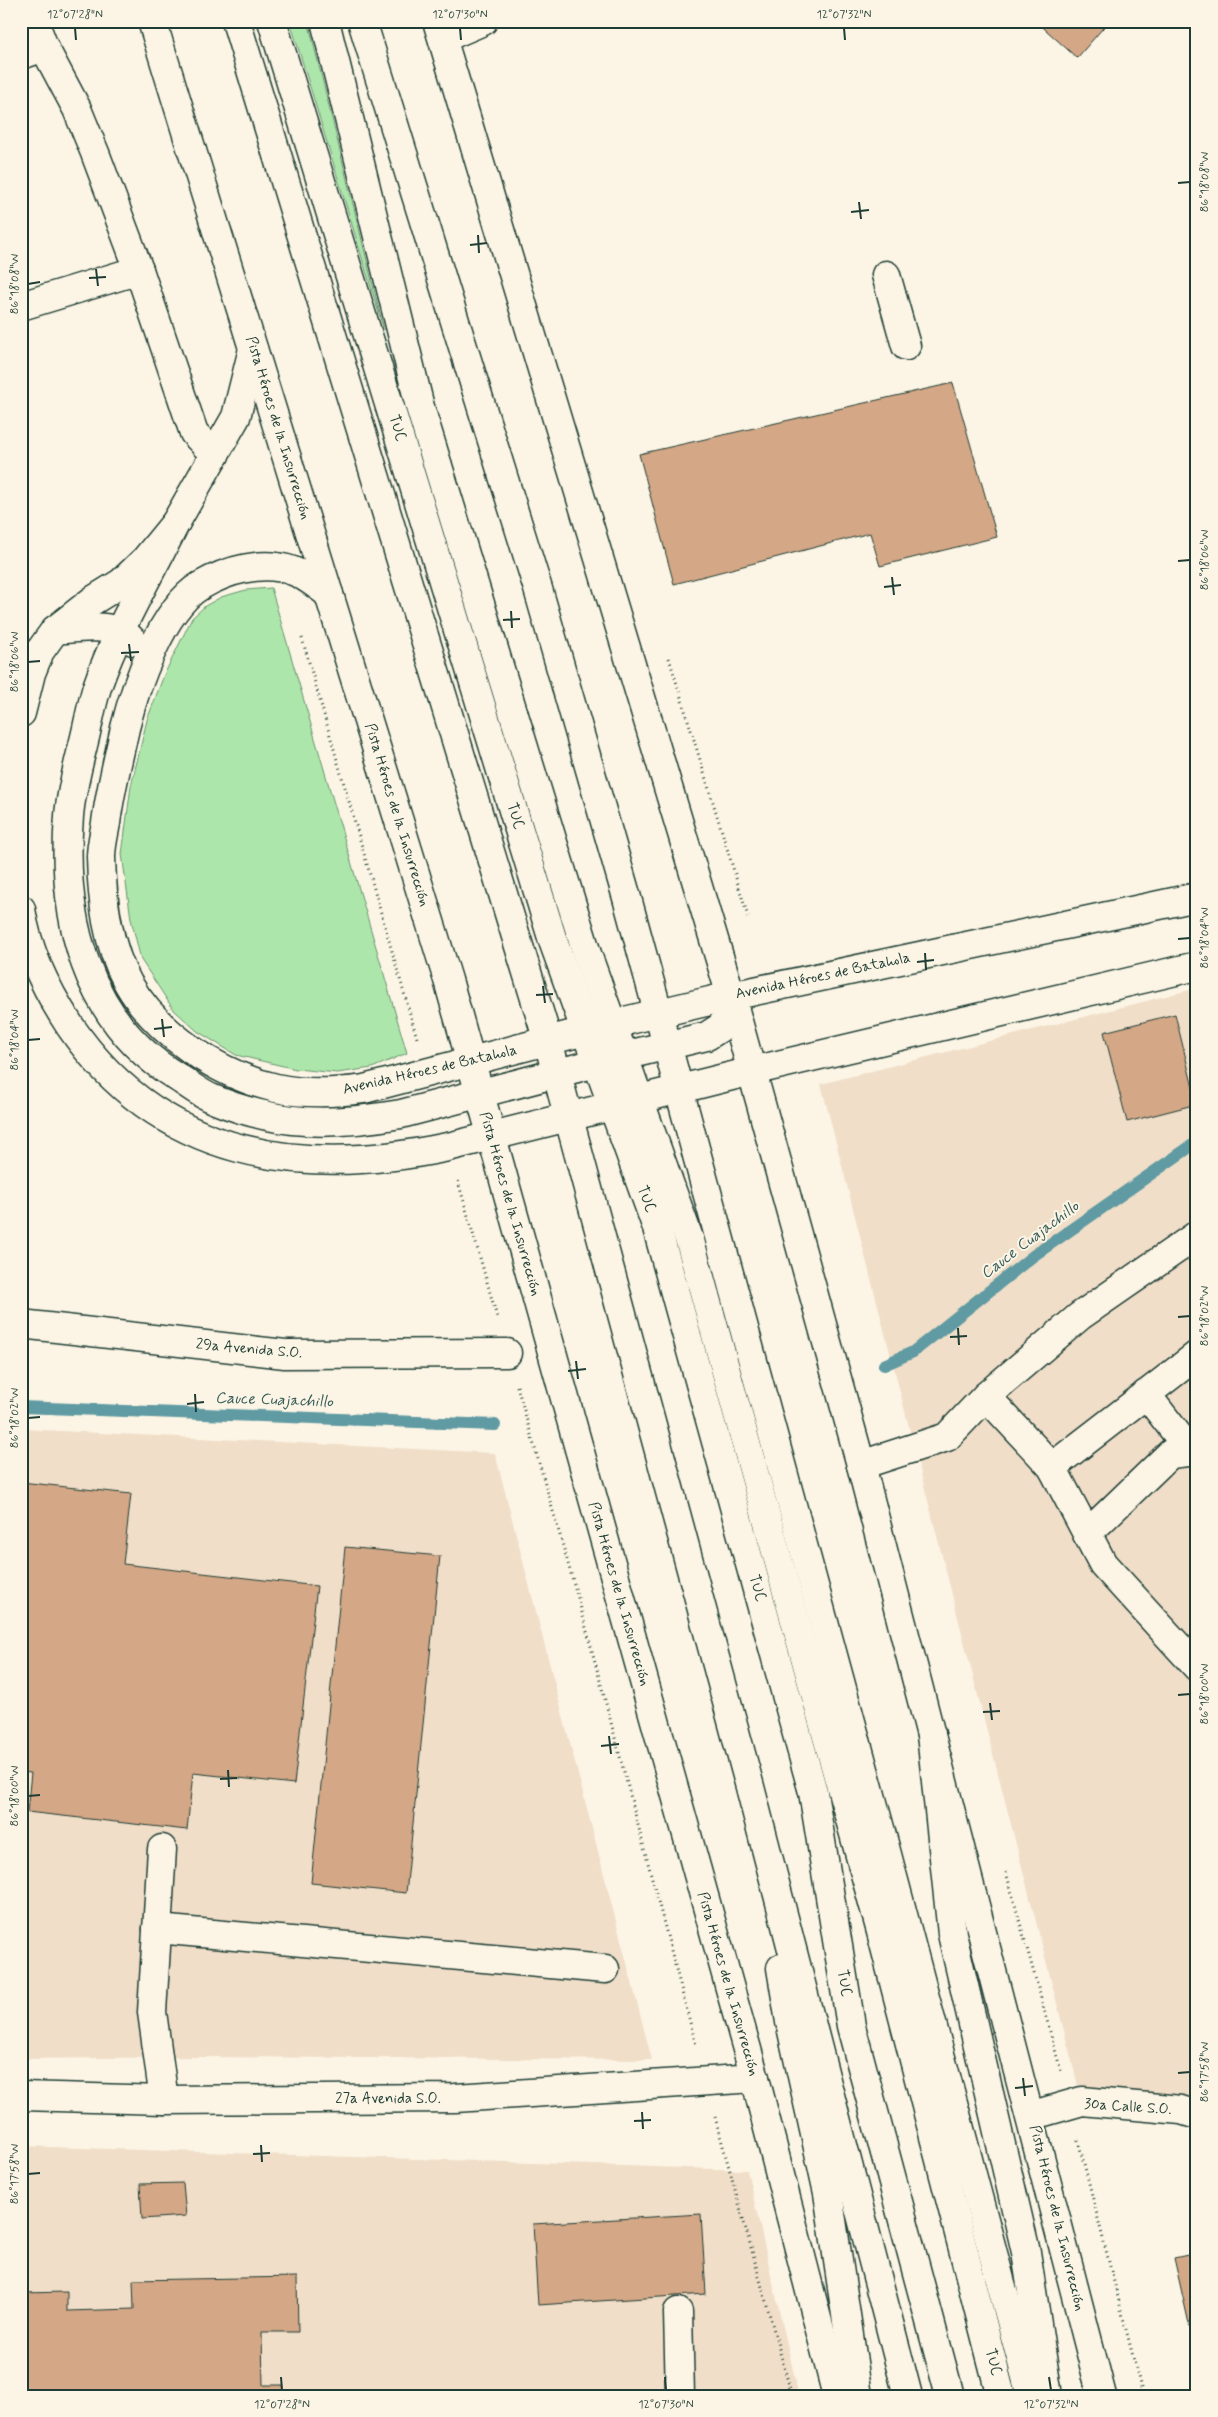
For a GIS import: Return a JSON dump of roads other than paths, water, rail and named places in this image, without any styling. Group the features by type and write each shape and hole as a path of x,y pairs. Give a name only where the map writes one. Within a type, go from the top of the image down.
{"main road":[{"path":"34,21 33,51 77,109 139,270 194,432 215,455"},
{"name":"Pista Héroes de la Insurrección","path":"152,21 443,963 754,2078 837,2396"},
{"path":"236,21 548,1041 750,1786 908,2396"},
{"name":"TUC","path":"272,21 553,942 586,1032 610,1059 626,1103 695,1260 880,1928 1001,2396"},
{"name":"TUC","path":"325,21 420,407 587,954 612,1024 610,1059"},
{"path":"362,21 538,589 659,1013 1031,2396"},
{"path":"376,21 405,158"},
{"path":"440,30 483,21"},
{"name":"Pista Héroes de la Insurrección","path":"440,30 752,1071 861,1465 1102,2396"},
{"path":"21,306 139,270"},
{"path":"886,275 906,346"},
{"path":"253,349 236,417 176,522 120,632 97,688 78,762 69,814 67,872 75,933 94,984 112,1016 137,1047 164,1070 212,1099 262,1115 298,1122 370,1120 410,1112 610,1059 707,1036 721,1027 729,1015 731,996"},
{"path":"21,713 30,673 40,652 55,630 92,601 121,582 145,560 176,522"},
{"name":"Avenida Héroes de Batahola","path":"329,594 295,571 272,566 243,568 199,587 173,613 153,648 132,699 111,790 101,854 103,892 110,935 127,982 144,1008 168,1031 202,1057 237,1075 275,1088 313,1092 349,1091 471,1062 612,1024 731,996 1197,897"},
{"path":"55,630 83,627 106,628 128,636 136,644 139,684"},
{"path":"21,909 28,942 39,972 54,1002 85,1047 118,1081 149,1106 188,1131 239,1149 273,1157 320,1160 367,1160 408,1156 492,1137 788,1062 1197,966"},
{"name":"TUC","path":"626,1103 657,1228 813,1792 851,2026 950,2396"},
{"path":"861,1465 947,1437 986,1396 1080,1316 1197,1235"},
{"name":"29a Avenida S.O.","path":"21,1324 284,1354 507,1352"},
{"path":"1052,1467 1197,1355"},
{"path":"1146,1394 1194,1452"},
{"path":"986,1396 1052,1467 1103,1564 1197,1667"},
{"path":"1087,1534 1170,1454 1194,1452"},
{"path":"931,1734 952,1934 1026,2252 1048,2396"},
{"path":"750,1786 790,2022 828,2193 858,2396"},
{"path":"162,1849 152,2012 164,2100"},
{"path":"157,1929 605,1970"},
{"name":"27a Avenida S.O.","path":"21,2096 164,2100 455,2098 754,2078"},
{"name":"30a Calle S.O.","path":"1030,2116 1082,2101 1181,2110 1197,2115"},
{"path":"678,2312 680,2396"}],"waterway":[{"name":"Cauce Cuajachillo","path":"884,1365 913,1352 1033,1256 1197,1142"},
{"name":"Cauce Cuajachillo","path":"21,1407 495,1425"}]}
